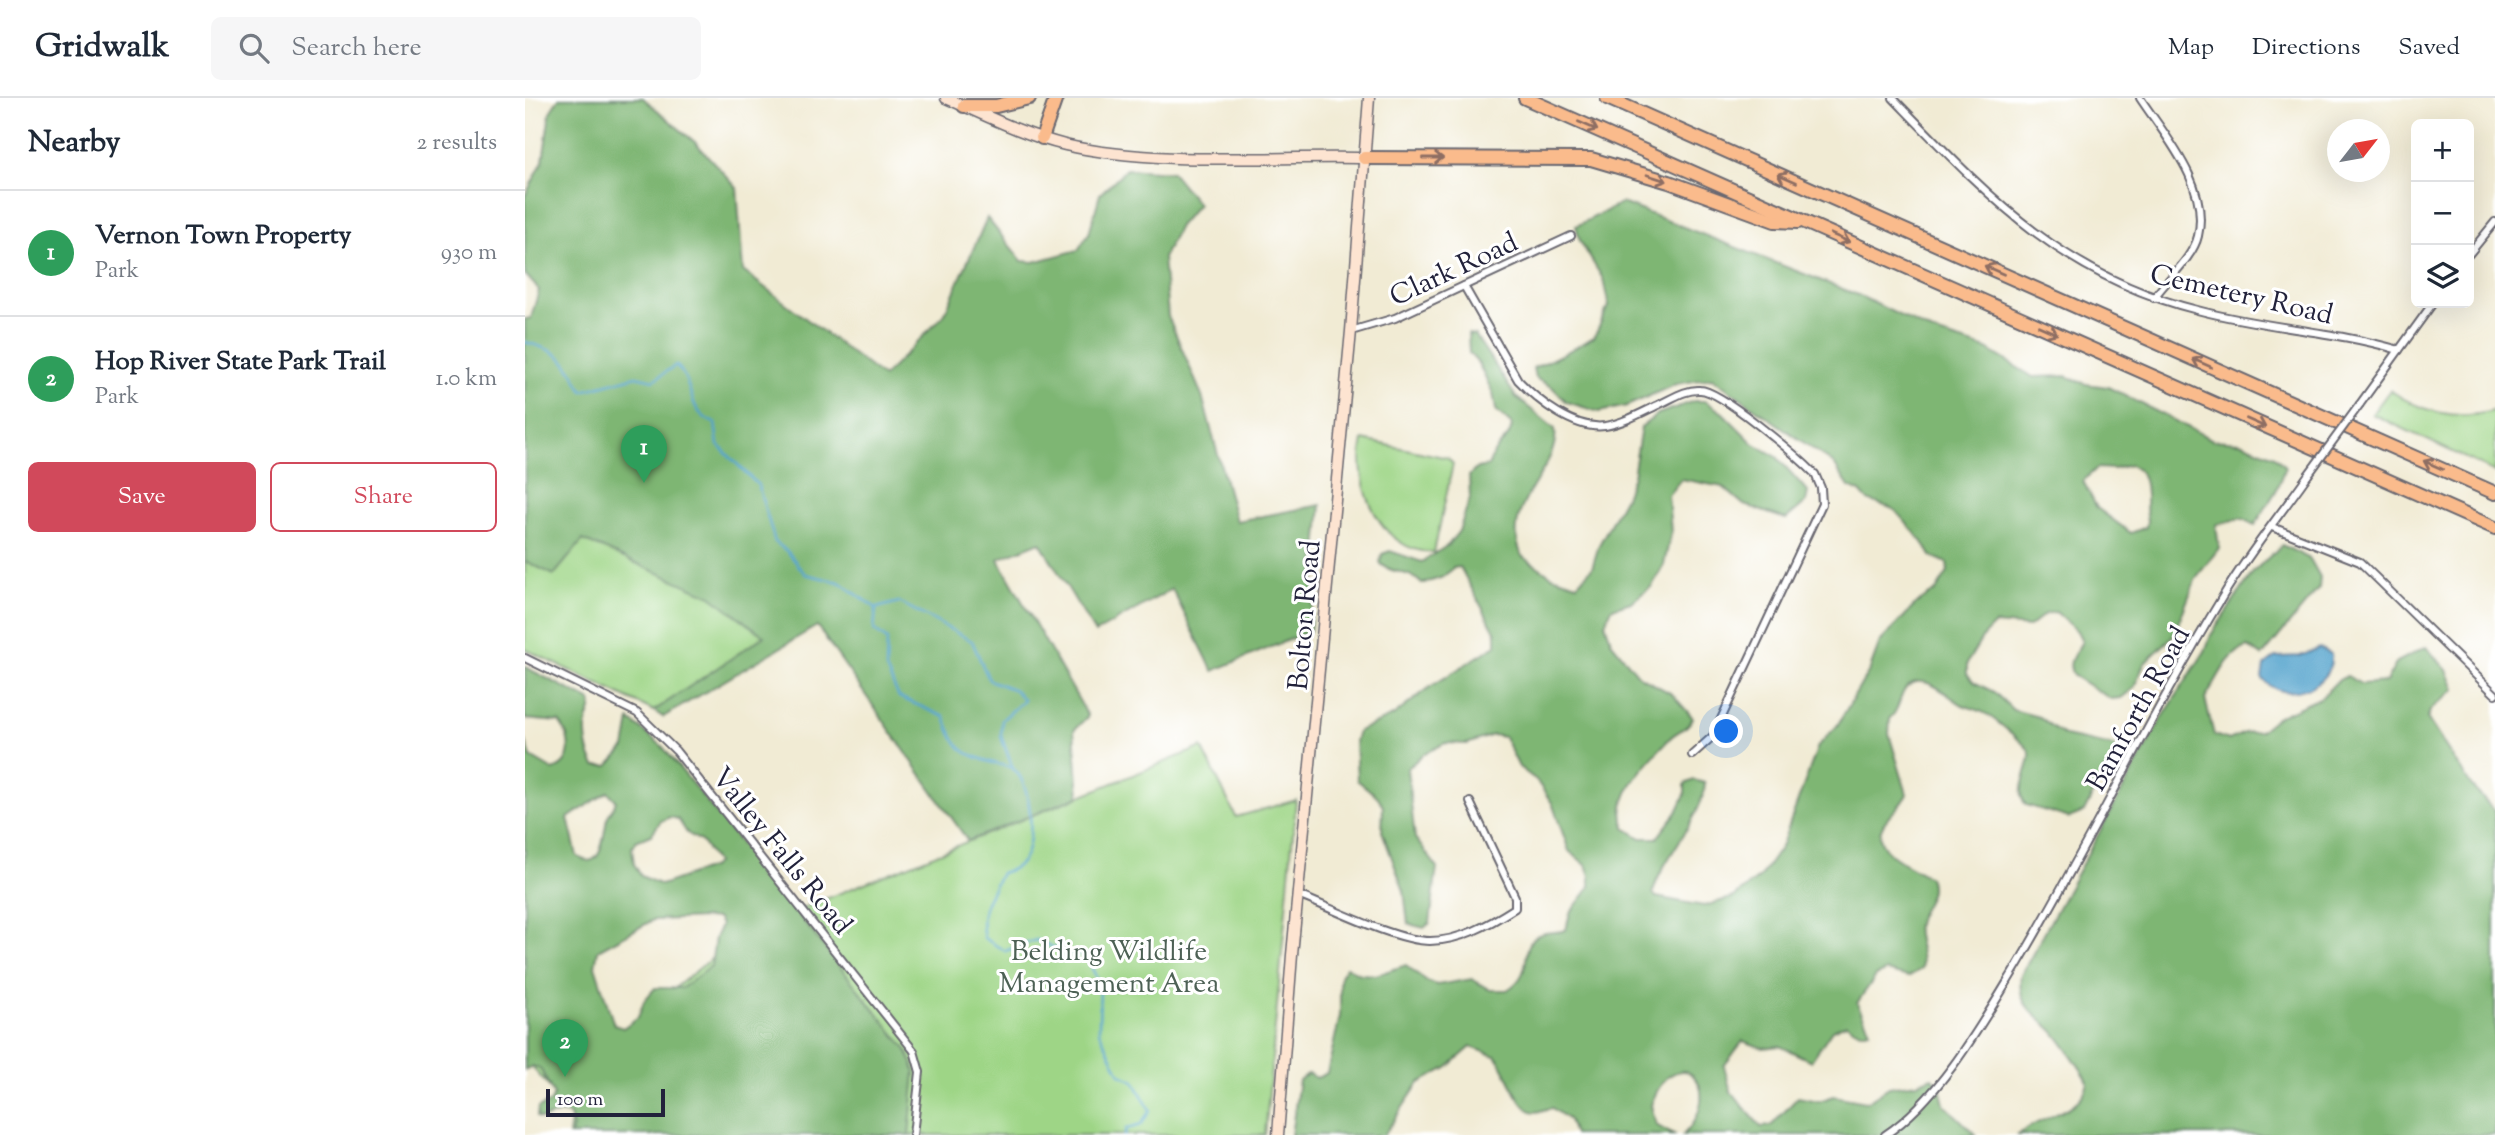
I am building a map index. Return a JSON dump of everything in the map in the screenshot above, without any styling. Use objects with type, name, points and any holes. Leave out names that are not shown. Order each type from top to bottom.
[{"type":"highway","points":[[964,106],[996,106],[1029,98]]},
{"type":"highway","points":[[1042,138],[1056,98]]},
{"type":"highway","points":[[1525,98],[2495,528]]},
{"type":"highway","points":[[1607,98],[2495,493]]},
{"type":"highway","points":[[1364,158],[1591,159],[1669,182],[1775,221],[1804,222]]},
{"type":"street","points":[[946,98],[1042,138],[1095,151],[1364,158]]},
{"type":"street","name":"Bolton Road","points":[[1278,1135],[1352,331],[1369,98]]},
{"type":"street","name":"Cemetery Road","points":[[1893,98],[2001,206],[2031,232],[2104,278],[2154,299],[2203,312],[2399,350]]},
{"type":"street","points":[[2140,98],[2184,164],[2193,183],[2199,219],[2198,237],[2154,299]]},
{"type":"street","points":[[2474,248],[2495,222]]},
{"type":"street","name":"Clark Road","points":[[1352,331],[1395,318],[1571,236]]},
{"type":"street","points":[[1464,286],[1518,380],[1530,393],[1573,420],[1588,426],[1618,423],[1686,391],[1701,390],[1725,401],[1815,474],[1821,488],[1822,504],[1713,736],[1692,755]]},
{"type":"street","name":"Bamforth Road","points":[[1885,1135],[1917,1106],[1957,1060],[1983,1023],[2036,934],[2223,595],[2429,308]]},
{"type":"street","points":[[2272,527],[2360,562],[2495,694]]},
{"type":"street","name":"Valley Falls Road","points":[[525,658],[637,713],[676,751],[915,1051],[921,1072],[913,1135]]},
{"type":"street","points":[[1298,895],[1398,934],[1427,942],[1462,936],[1505,915],[1515,908],[1515,897],[1470,802]]},
{"type":"green space","points":[[559,98],[643,98],[696,143],[737,188],[743,271],[883,377],[944,315],[987,218],[1022,261],[1034,262],[1078,250],[1089,233],[1100,194],[1126,169],[1172,172],[1198,204],[1179,226],[1163,258],[1168,316],[1202,396],[1236,521],[1321,505],[1310,631],[1213,671],[1172,589],[1095,633],[1040,542],[998,559],[1088,716],[1074,730],[1079,796],[968,841],[817,626],[663,717],[654,711],[764,636],[711,596],[583,540],[554,575],[525,561],[525,319],[531,318],[539,290],[525,274],[525,196],[543,161],[550,112]]},
{"type":"green space","points":[[1622,203],[1858,295],[1935,333],[1987,349],[2033,377],[2066,376],[2086,384],[2108,387],[2213,440],[2240,442],[2275,456],[2285,467],[2276,491],[2255,525],[2241,518],[2216,525],[2219,548],[2196,578],[2174,635],[2144,664],[2134,688],[2121,698],[2111,699],[2074,676],[2070,666],[2082,641],[2077,631],[2056,612],[2045,614],[2029,627],[1995,624],[1984,635],[1967,663],[1967,674],[1974,682],[1994,692],[2013,710],[2039,717],[2065,736],[2117,747],[2084,812],[2069,818],[2026,805],[2022,793],[2030,753],[2024,745],[1986,714],[1961,704],[1939,688],[1920,682],[1908,686],[1902,694],[1897,710],[1890,718],[1889,734],[1907,794],[1883,825],[1880,834],[1887,851],[1929,877],[1931,890],[1916,930],[1922,958],[1921,969],[1908,977],[1886,971],[1876,976],[1857,1003],[1870,1030],[1860,1032],[1846,1024],[1832,1030],[1811,1061],[1780,1046],[1763,1048],[1743,1041],[1724,1066],[1731,1092],[1761,1127],[1771,1126],[1798,1097],[1819,1101],[1834,1096],[1866,1102],[1889,1087],[1917,1083],[1932,1077],[1939,1084],[1944,1104],[1976,1135],[1683,1135],[1696,1118],[1701,1101],[1700,1087],[1694,1077],[1685,1071],[1673,1073],[1662,1084],[1651,1105],[1656,1125],[1674,1135],[1574,1135],[1569,1120],[1552,1108],[1537,1112],[1529,1110],[1518,1097],[1496,1056],[1471,1047],[1447,1068],[1419,1083],[1384,1135],[1291,1135],[1299,1080],[1308,1074],[1317,1078],[1327,1073],[1340,1016],[1340,976],[1346,967],[1360,974],[1376,975],[1406,965],[1426,981],[1437,985],[1472,979],[1490,990],[1507,990],[1521,976],[1530,943],[1534,938],[1541,934],[1566,930],[1570,913],[1590,887],[1586,865],[1569,851],[1552,803],[1536,780],[1519,767],[1504,737],[1493,735],[1467,744],[1445,743],[1422,755],[1407,769],[1415,838],[1437,867],[1430,923],[1424,928],[1408,924],[1404,891],[1382,831],[1383,807],[1378,797],[1357,780],[1355,741],[1358,731],[1393,716],[1430,687],[1496,645],[1496,633],[1460,567],[1453,568],[1443,577],[1422,584],[1412,576],[1380,563],[1382,554],[1390,551],[1422,562],[1448,545],[1459,531],[1470,498],[1469,476],[1477,468],[1488,466],[1510,433],[1512,425],[1496,410],[1493,393],[1478,363],[1469,353],[1468,334],[1475,335],[1516,397],[1555,429],[1549,459],[1523,504],[1517,537],[1522,556],[1552,576],[1577,584],[1592,568],[1599,545],[1625,497],[1633,476],[1641,427],[1658,414],[1694,401],[1705,401],[1723,413],[1753,443],[1777,457],[1808,492],[1806,502],[1786,519],[1744,505],[1723,487],[1681,479],[1668,495],[1671,532],[1664,565],[1652,586],[1631,602],[1612,608],[1605,623],[1612,643],[1639,676],[1672,694],[1693,718],[1669,739],[1642,769],[1623,803],[1625,828],[1641,838],[1657,838],[1677,812],[1685,795],[1685,784],[1694,780],[1705,783],[1697,810],[1657,880],[1653,893],[1656,897],[1704,906],[1734,897],[1760,877],[1781,847],[1818,746],[1837,726],[1870,669],[1880,642],[1917,603],[1936,591],[1948,572],[1947,563],[1931,556],[1923,542],[1894,509],[1867,500],[1860,492],[1849,487],[1834,464],[1712,378],[1676,384],[1627,406],[1599,412],[1567,402],[1552,387],[1535,378],[1533,368],[1593,337],[1609,307],[1603,279],[1580,241],[1576,226]],"holes":[[[2130,465],[2142,474],[2146,489],[2147,521],[2146,527],[2131,533],[2097,508],[2083,481],[2097,468],[2114,469]]]},
{"type":"green space","points":[[525,390],[828,593],[654,711],[525,649]]},
{"type":"green space","points":[[2390,390],[2414,404],[2441,413],[2468,415],[2495,410],[2495,472],[2372,414]]},
{"type":"green space","points":[[1363,440],[1448,458],[1453,464],[1434,552],[1415,550],[1399,542],[1375,513],[1362,476]]},
{"type":"green space","points":[[2282,545],[2310,559],[2320,577],[2319,588],[2262,656],[2248,647],[2234,655],[2223,669],[2205,699],[2214,735],[2229,740],[2244,733],[2260,731],[2277,717],[2322,697],[2337,681],[2347,676],[2361,684],[2386,682],[2397,662],[2426,647],[2447,670],[2455,689],[2431,709],[2427,718],[2472,787],[2495,811],[2495,1135],[2018,1135],[2069,1108],[2084,1093],[2088,1082],[2059,1038],[2023,1000],[2021,975],[2161,720],[2205,651],[2211,635],[2254,571]]},
{"type":"green space","points":[[525,667],[591,701],[586,733],[595,766],[608,766],[625,748],[630,720],[662,746],[907,1050],[915,1072],[909,1135],[571,1135],[573,1127],[570,1115],[560,1113],[542,1119],[537,1117],[538,1108],[551,1102],[554,1095],[540,1068],[532,1066],[525,1070],[525,739],[531,757],[553,770],[565,762],[569,749],[566,734],[559,722],[525,719]],"holes":[[[608,792],[616,800],[607,819],[603,842],[597,856],[586,860],[577,856],[568,818]],[[670,817],[678,819],[687,833],[702,842],[716,863],[713,867],[661,885],[641,876],[634,864],[632,848],[636,841],[651,835],[661,821]],[[718,919],[721,925],[715,938],[711,966],[682,988],[655,988],[644,1001],[638,1017],[623,1028],[614,1025],[595,966],[598,950],[653,920]]]},
{"type":"green space","name":"Belding Wildlife Management Area","points":[[1202,747],[1236,817],[1296,800],[1265,1135],[569,1135],[572,1113],[525,1059],[579,1065],[783,901],[793,912]]},
{"type":"water","points":[[2320,648],[2331,654],[2330,666],[2325,676],[2305,689],[2282,691],[2262,678],[2264,666],[2276,657],[2300,656]]},
{"type":"waterway","points":[[525,342],[547,349],[561,358],[583,391],[636,376],[654,380],[676,365],[686,380],[699,412],[715,423],[718,445],[758,485],[775,542],[788,552],[805,574],[839,582],[876,608],[874,630],[887,640],[886,669],[899,697],[945,717],[953,737],[969,754],[1011,767],[1019,775],[1028,798],[1030,840],[1023,860],[1016,867],[1001,873],[988,897],[982,920],[984,938],[1005,951],[1036,940],[1067,953],[1086,956],[1100,985],[1099,1031],[1120,1074],[1134,1081],[1150,1110],[1141,1125],[1126,1129],[1125,1135]]},
{"type":"waterway","points":[[877,608],[899,602],[972,641],[989,680],[1015,690],[1024,700],[1002,720],[1001,736],[1013,769]]},
{"type":"place","name":"Vernon Town Property","points":[[644,483]]},
{"type":"place","name":"Hop River State Park Trail","points":[[565,1077]]}]
